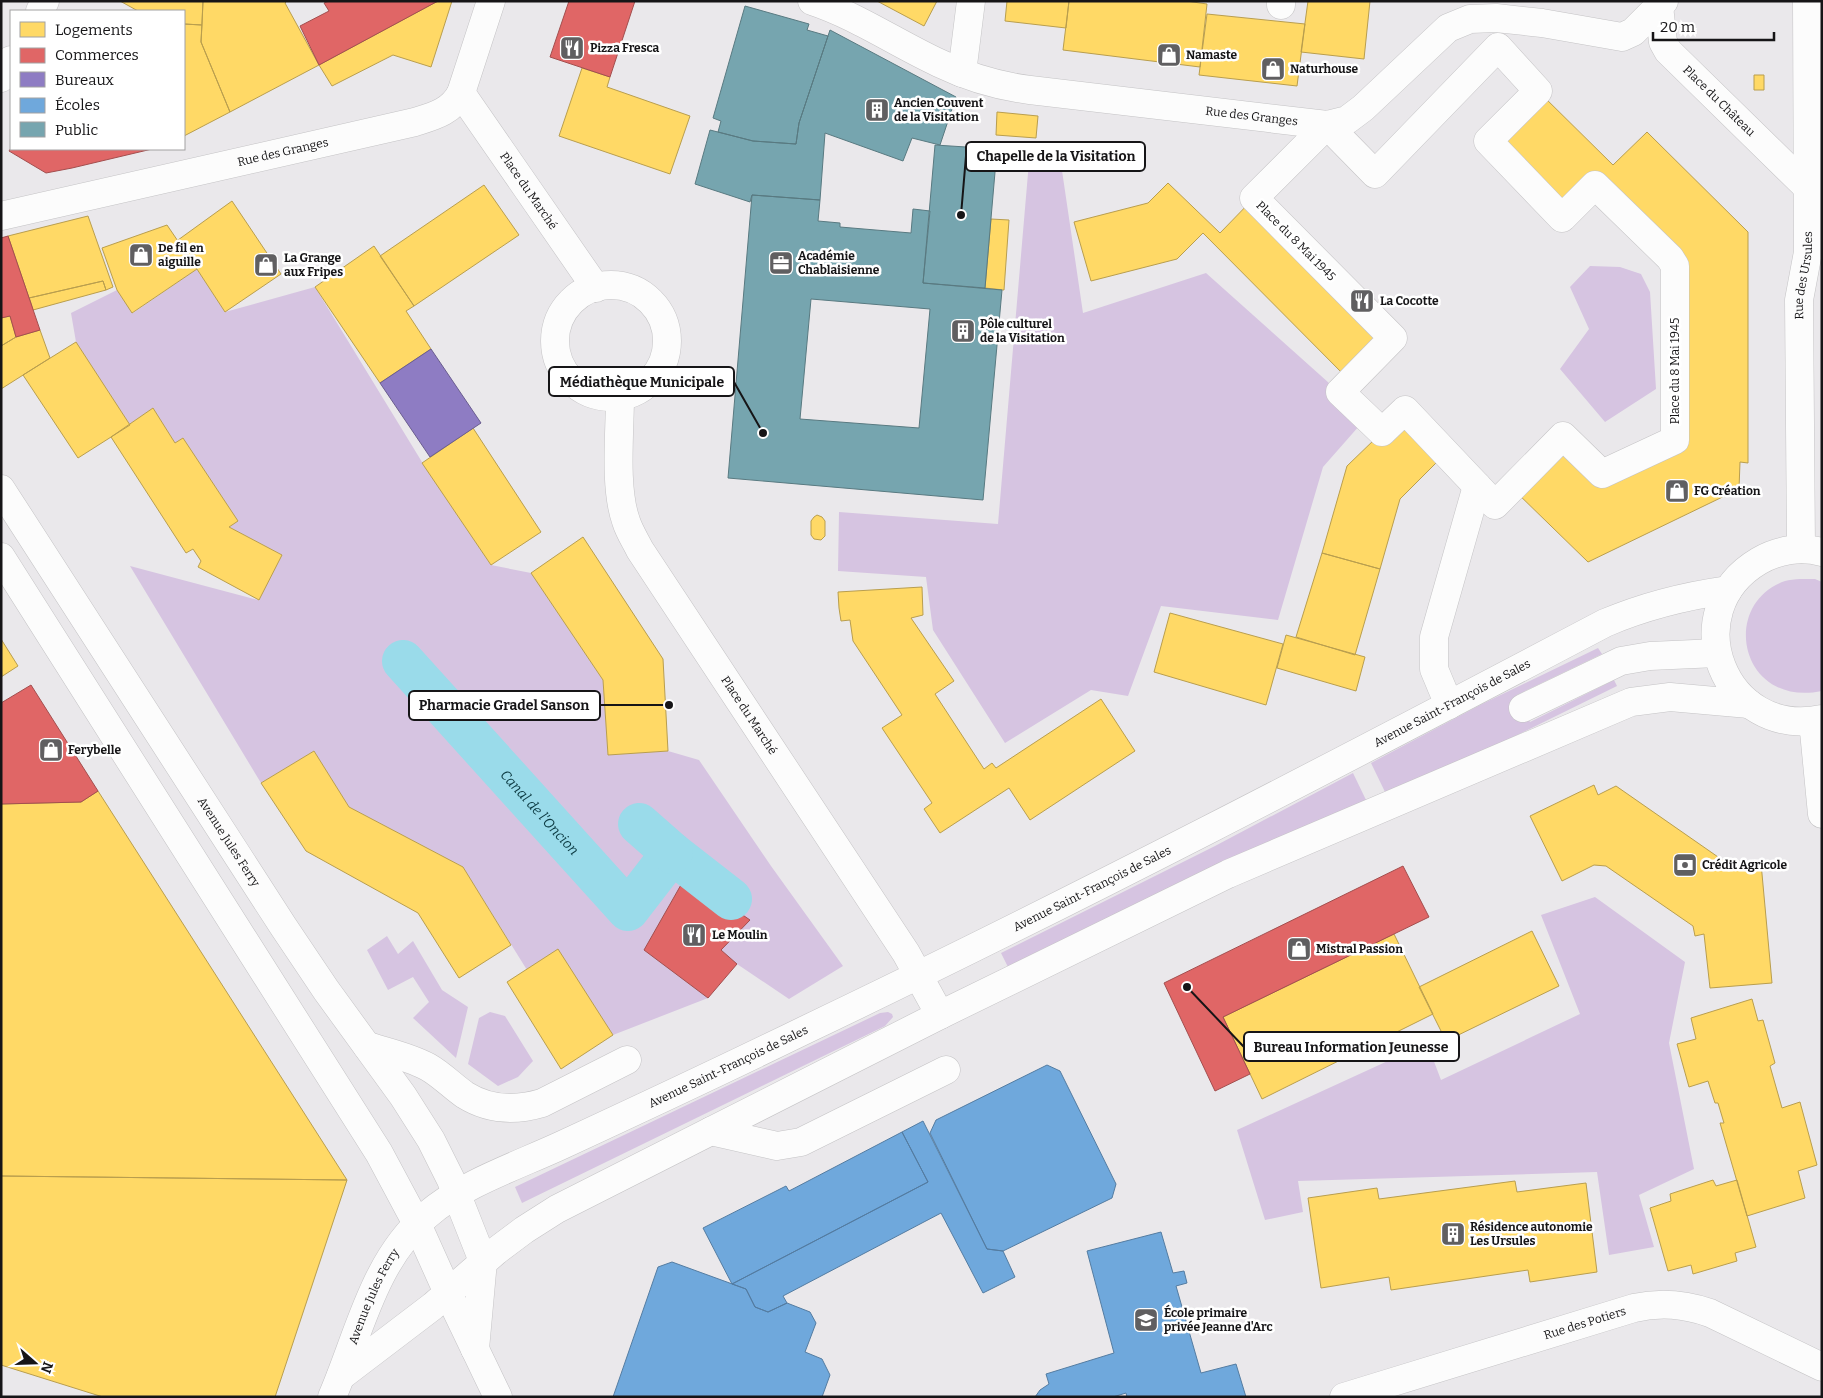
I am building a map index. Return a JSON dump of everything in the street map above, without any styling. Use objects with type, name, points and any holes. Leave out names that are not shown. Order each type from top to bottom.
[{"type":"street","name":"Rue des Granges","points":[[1,216],[415,122],[444,112],[456,101],[461,93],[491,1]]},
{"type":"street","name":"Rue des Granges","points":[[812,1],[846,14],[927,57],[962,73],[1012,88],[1327,125],[1347,120],[1363,108],[1453,25],[1482,17],[1542,23],[1622,37],[1633,32],[1662,4]]},
{"type":"street","points":[[962,73],[971,1]]},
{"type":"street","points":[[1523,1],[1542,23]]},
{"type":"street","name":"Rue des Ursules","points":[[1807,1],[1808,252],[1799,300],[1811,550]]},
{"type":"street","name":"Place du Château","points":[[1662,4],[1663,42],[1668,51],[1808,188]]},
{"type":"street","name":"Place du 8 Mai 1945","points":[[1498,47],[1538,90],[1488,141],[1562,218],[1595,185],[1670,258],[1675,266],[1675,440],[1602,474],[1563,436],[1496,505],[1405,410],[1382,432],[1340,392],[1393,338],[1254,198],[1327,125],[1374,174],[1498,47]]},
{"type":"street","points":[[1,78],[10,62]]},
{"type":"street","name":"Place du Marché","points":[[461,93],[596,288]]},
{"type":"street","points":[[617,286],[632,290],[646,298],[654,305],[659,314],[666,334],[665,355],[656,374],[640,389],[620,396],[600,396],[580,388],[565,373],[557,354],[556,333],[558,322],[563,313],[577,297],[596,288],[617,286]]},
{"type":"street","name":"Place du Marché","points":[[620,396],[619,487],[624,516],[640,550],[906,953],[940,1015]]},
{"type":"street","points":[[1449,705],[1434,669],[1433,642],[1477,486]]},
{"type":"street","name":"Avenue Jules Ferry","points":[[1,489],[283,926],[403,1096],[431,1140],[456,1194],[483,1261],[475,1349]]},
{"type":"street","points":[[1811,550],[1788,550],[1765,557],[1744,572],[1728,590],[1719,610],[1715,630],[1717,653],[1725,676],[1740,696],[1749,704],[1767,714],[1786,721],[1817,720],[1822,814]]},
{"type":"street","points":[[1,557],[354,1112],[387,1167],[417,1224],[498,1397]]},
{"type":"street","name":"Avenue Saint-François de Sales","points":[[456,1194],[653,1104],[918,976],[1208,831],[1605,623],[1628,613],[1694,594],[1728,590]]},
{"type":"street","points":[[1523,708],[1621,661],[1650,656],[1717,653]]},
{"type":"street","points":[[483,1261],[524,1230],[557,1209],[940,1015],[1228,874],[1631,702],[1670,697],[1749,704]]},
{"type":"street","points":[[104,718],[136,700]]},
{"type":"street","points":[[367,1046],[427,1067],[476,1101],[501,1108],[529,1107],[626,1060]]},
{"type":"street","points":[[711,1131],[777,1146],[801,1142],[946,1070]]},
{"type":"street","name":"Avenue Jules Ferry","points":[[336,1386],[355,1336],[389,1261],[417,1224],[456,1194]]},
{"type":"street","name":"Avenue Jules Ferry","points":[[336,1386],[448,1293],[483,1261]]},
{"type":"street","name":"Rue des Potiers","points":[[1344,1397],[1634,1308],[1653,1304],[1692,1307],[1710,1313],[1822,1367]]},
{"type":"shaded area","points":[[1030,150],[1060,157],[1083,313],[1206,273],[1367,417],[1323,467],[1278,620],[1161,606],[1128,696],[1091,690],[1005,743],[933,630],[926,577],[838,571],[839,512],[998,524]]},
{"type":"shaded area","points":[[1590,266],[1620,267],[1641,274],[1650,292],[1656,389],[1605,422],[1560,369],[1589,329],[1570,287]]},
{"type":"shaded area","points":[[197,269],[225,312],[315,287],[422,462],[491,565],[531,573],[603,680],[608,755],[668,751],[699,760],[771,866],[843,966],[789,999],[737,964],[721,950],[749,920],[686,876],[645,950],[708,998],[613,1035],[558,950],[527,970],[463,867],[349,807],[314,751],[261,783],[130,566],[258,600],[282,555],[229,527],[238,521],[183,438],[175,443],[153,408],[130,425],[76,342],[71,313],[117,290],[133,313]]},
{"type":"shaded area","points":[[1815,579],[1822,582],[1822,691],[1794,692],[1772,684],[1757,670],[1748,651],[1746,630],[1751,610],[1764,593],[1785,581]]},
{"type":"shaded area","points":[[1598,648],[1602,654],[1517,695],[1530,722],[1614,680],[1617,686],[1501,743],[1386,794],[1371,763],[1482,704]]},
{"type":"shaded area","points":[[1353,773],[1367,802],[1008,967],[1001,953],[1215,846]]},
{"type":"shaded area","points":[[1595,897],[1685,962],[1669,1043],[1694,1169],[1639,1195],[1654,1247],[1609,1255],[1597,1172],[1298,1181],[1303,1212],[1265,1220],[1237,1130],[1427,1043],[1441,1080],[1580,1014],[1541,915]]},
{"type":"shaded area","points":[[387,936],[398,954],[413,941],[442,990],[468,1007],[456,1058],[413,1018],[429,1002],[413,977],[388,990],[367,950]]},
{"type":"shaded area","points":[[490,1012],[505,1016],[533,1061],[518,1077],[498,1086],[468,1064],[479,1018]]},
{"type":"shaded area","points":[[888,1012],[893,1017],[885,1026],[522,1203],[515,1187],[880,1013]]},
{"type":"building: Logements","points":[[120,1],[203,1],[202,25],[185,24],[185,10],[136,10]]},
{"type":"building: Logements","points":[[203,1],[287,1],[285,3],[319,65],[230,112],[201,42]]},
{"type":"building: Logements","points":[[438,1],[452,1],[431,67],[393,55],[332,86],[319,65]]},
{"type":"building: Logements","points":[[877,1],[937,1],[924,26]]},
{"type":"building: Logements","points":[[1007,1],[1069,1],[1066,28],[1005,21]]},
{"type":"building: Logements","points":[[1069,1],[1186,1],[1207,4],[1200,67],[1063,50]]},
{"type":"building: Logements","points":[[1308,1],[1370,1],[1364,59],[1301,52]]},
{"type":"building: Logements","points":[[1207,14],[1305,24],[1297,86],[1199,75]]},
{"type":"building: Logements","points":[[185,24],[202,25],[201,42],[230,112],[185,135]]},
{"type":"building: Logements","points":[[582,68],[610,77],[607,87],[690,116],[670,174],[559,136]]},
{"type":"building: Logements","points":[[1754,75],[1764,75],[1764,90],[1754,90]]},
{"type":"building: Logements","points":[[1538,91],[1613,165],[1647,132],[1748,232],[1748,463],[1740,462],[1739,489],[1588,562],[1512,488],[1563,436],[1602,474],[1675,440],[1670,258],[1595,185],[1562,218],[1488,141]]},
{"type":"building: Logements","points":[[997,112],[1038,116],[1036,138],[996,135]]},
{"type":"building: Logements","points":[[1168,183],[1220,233],[1254,198],[1393,338],[1350,381],[1203,233],[1177,259],[1091,281],[1074,222],[1148,203]]},
{"type":"building: Logements","points":[[484,185],[519,235],[414,306],[380,256]]},
{"type":"building: Logements","points":[[232,201],[281,274],[225,312],[178,240]]},
{"type":"building: Logements","points":[[88,216],[113,287],[106,290],[103,281],[29,298],[8,236]]},
{"type":"building: Logements","points":[[991,219],[1009,220],[1004,290],[985,288]]},
{"type":"building: Logements","points":[[167,225],[197,269],[132,313],[117,290],[102,248]]},
{"type":"building: Logements","points":[[374,246],[414,306],[406,311],[431,349],[380,383],[315,287]]},
{"type":"building: Logements","points":[[103,281],[106,290],[33,310],[29,298]]},
{"type":"building: Logements","points":[[10,316],[16,337],[1,346],[1,318]]},
{"type":"building: Logements","points":[[40,330],[50,358],[1,389],[1,346],[16,337]]},
{"type":"building: Logements","points":[[76,342],[130,425],[78,458],[23,375]]},
{"type":"building: Logements","points":[[153,408],[175,443],[183,438],[238,521],[229,527],[282,555],[259,600],[198,567],[201,561],[193,549],[186,553],[111,437]]},
{"type":"building: Logements","points":[[1405,410],[1446,453],[1400,499],[1380,569],[1322,553],[1347,466]]},
{"type":"building: Logements","points":[[473,428],[541,532],[491,565],[422,463]]},
{"type":"building: Logements","points":[[817,515],[825,521],[825,536],[821,540],[814,539],[811,535],[811,521]]},
{"type":"building: Logements","points":[[583,537],[663,659],[668,751],[608,755],[603,680],[531,573]]},
{"type":"building: Logements","points":[[1322,553],[1380,569],[1355,655],[1296,637]]},
{"type":"building: Logements","points":[[922,587],[923,615],[911,618],[954,681],[935,694],[984,769],[992,763],[996,768],[1101,699],[1135,751],[1030,820],[1009,788],[940,833],[924,809],[932,803],[882,728],[902,715],[853,641],[850,620],[841,621],[839,608],[838,592]]},
{"type":"building: Logements","points":[[1170,613],[1283,644],[1266,705],[1154,672]]},
{"type":"building: Logements","points":[[1286,635],[1365,657],[1356,691],[1277,668]]},
{"type":"building: Logements","points":[[1,639],[18,666],[1,677]]},
{"type":"building: Logements","points":[[314,751],[349,807],[463,867],[511,945],[459,978],[418,913],[306,851],[261,783]]},
{"type":"building: Logements","points":[[1594,785],[1598,795],[1616,786],[1731,866],[1761,863],[1772,983],[1710,988],[1704,934],[1695,936],[1693,926],[1606,866],[1594,865],[1562,881],[1530,816]]},
{"type":"building: Logements","points":[[98,791],[347,1180],[1,1176],[1,804],[81,802]]},
{"type":"building: Logements","points":[[1532,931],[1559,986],[1446,1041],[1419,987]]},
{"type":"building: Logements","points":[[1394,934],[1433,1014],[1262,1099],[1223,1017]]},
{"type":"building: Logements","points":[[558,949],[613,1035],[561,1069],[507,982]]},
{"type":"building: Logements","points":[[1752,999],[1758,1021],[1763,1020],[1775,1063],[1770,1066],[1782,1108],[1800,1102],[1817,1165],[1798,1171],[1805,1198],[1747,1216],[1720,1123],[1724,1123],[1718,1103],[1715,1103],[1708,1081],[1689,1087],[1677,1044],[1696,1039],[1691,1018]]},
{"type":"building: Logements","points":[[1,1176],[347,1180],[275,1397],[103,1397],[1,1365]]},
{"type":"building: Logements","points":[[1713,1180],[1716,1186],[1737,1180],[1756,1247],[1735,1253],[1737,1261],[1693,1274],[1691,1265],[1668,1271],[1650,1208],[1671,1201],[1670,1194]]},
{"type":"building: Logements","name":"Résidence autonomie Les Ursules","points":[[1515,1181],[1517,1192],[1586,1183],[1597,1272],[1530,1282],[1528,1270],[1391,1290],[1389,1277],[1321,1288],[1308,1198],[1377,1188],[1379,1199]]},
{"type":"building: Commerces","points":[[329,1],[438,1],[319,65],[300,26],[329,11],[324,3]]},
{"type":"building: Commerces","points":[[569,1],[635,1],[610,77],[550,57]]},
{"type":"building: Commerces","points":[[10,150],[148,150],[46,173],[9,151]]},
{"type":"building: Commerces","points":[[8,236],[40,330],[16,337],[10,316],[1,318],[1,238]]},
{"type":"building: Commerces","points":[[31,685],[98,791],[81,802],[1,804],[1,703]]},
{"type":"building: Commerces","points":[[1403,866],[1429,917],[1223,1017],[1250,1074],[1215,1091],[1164,983]]},
{"type":"building: Commerces","name":"Le Moulin","points":[[686,876],[750,920],[721,950],[737,964],[708,998],[644,950]]},
{"type":"building: Bureaux","points":[[431,349],[481,423],[430,457],[380,383]]},
{"type":"building: Écoles","points":[[1047,1065],[1060,1071],[1116,1184],[1112,1198],[1003,1251],[987,1249],[930,1133],[936,1120]]},
{"type":"building: Écoles","points":[[923,1121],[987,1249],[1003,1251],[1015,1277],[983,1293],[941,1213],[783,1296],[787,1303],[768,1312],[755,1307],[746,1289],[732,1284],[928,1182],[902,1132]]},
{"type":"building: Écoles","points":[[902,1132],[928,1182],[732,1284],[703,1228],[786,1186],[789,1191]]},
{"type":"building: Écoles","name":"École primaire privée Jeanne d'Arc","points":[[1161,1232],[1173,1273],[1184,1271],[1187,1283],[1176,1286],[1201,1373],[1236,1364],[1246,1397],[1127,1397],[1126,1393],[1113,1397],[1035,1397],[1040,1390],[1049,1384],[1046,1374],[1114,1353],[1087,1251]]},
{"type":"building: Écoles","points":[[672,1262],[746,1289],[755,1307],[768,1312],[787,1303],[810,1312],[816,1323],[805,1352],[822,1359],[830,1375],[822,1397],[613,1397],[658,1267]]},
{"type":"building: Public","points":[[745,6],[809,24],[807,30],[828,36],[799,123],[796,144],[753,141],[718,132],[721,121],[713,118]]},
{"type":"building: Public","name":"Ancien Couvent de la Visitation","points":[[830,30],[956,97],[940,145],[912,138],[903,161],[825,133],[820,200],[752,195],[750,202],[695,184],[710,130],[753,141],[796,144],[799,123]]},
{"type":"building: Public","points":[[935,145],[997,149],[985,288],[923,283]]},
{"type":"building: Public","name":"Pôle culturel de la Visitation","points":[[752,195],[820,200],[818,221],[840,223],[840,227],[911,233],[913,209],[930,211],[923,283],[1002,290],[983,500],[728,478]],"holes":[[[811,299],[930,309],[919,428],[800,419]]]},
{"type":"waterway","name":"Canal de l'Oncion","points":[[403,661],[628,910],[672,853],[731,899]]},
{"type":"waterway","name":"Canal de l'Oncion","points":[[639,824],[672,853]]},
{"type":"place","name":"Pizza Fresca","points":[[572,48]]},
{"type":"place","name":"Namaste","points":[[1169,55]]},
{"type":"place","name":"Naturhouse","points":[[1273,69]]},
{"type":"place","name":"Ancien Couvent de la Visitation","points":[[877,110]]},
{"type":"place","name":"Chapelle de la Visitation","points":[[961,215]]},
{"type":"place","name":"De fil en aiguille","points":[[141,255]]},
{"type":"place","name":"Académie Chablaisienne","points":[[781,263]]},
{"type":"place","name":"La Grange aux Fripes","points":[[266,265]]},
{"type":"place","name":"La Cocotte","points":[[1362,301]]},
{"type":"place","name":"Pôle culturel de la Visitation","points":[[963,331]]},
{"type":"place","name":"Médiathèque Municipale","points":[[763,433]]},
{"type":"place","name":"FG Création","points":[[1677,491]]},
{"type":"place","name":"Pharmacie Gradel Sanson","points":[[669,705]]},
{"type":"place","name":"Ferybelle","points":[[51,750]]},
{"type":"place","name":"Crédit Agricole","points":[[1685,865]]},
{"type":"place","name":"Le Moulin","points":[[694,935]]},
{"type":"place","name":"Mistral Passion","points":[[1299,949]]},
{"type":"place","name":"Bureau Information Jeunesse","points":[[1187,987]]},
{"type":"place","name":"Résidence autonomie Les Ursules","points":[[1453,1234]]},
{"type":"place","name":"École primaire privée Jeanne d'Arc","points":[[1146,1320]]}]
